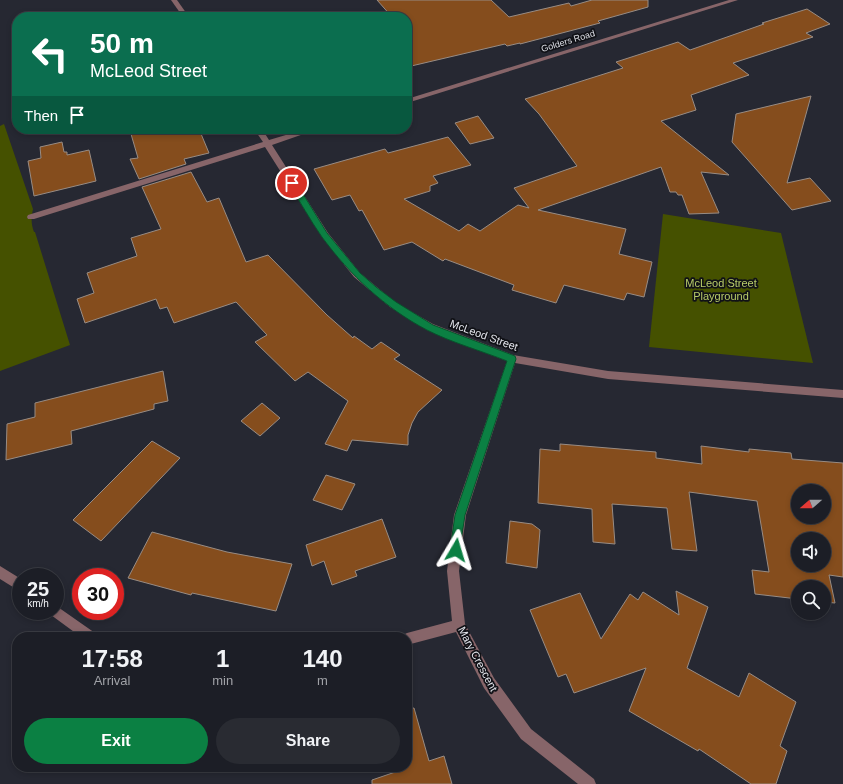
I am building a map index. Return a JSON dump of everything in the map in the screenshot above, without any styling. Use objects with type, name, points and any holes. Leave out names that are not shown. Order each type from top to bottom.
[{"type":"street","points":[[174,0],[182,12]]},
{"type":"street","name":"Golders Road","points":[[412,98],[735,0]]},
{"type":"street","name":"McLeod Street","points":[[262,134],[325,235],[358,275],[373,290],[430,328],[512,359],[608,375],[843,394]]},
{"type":"street","points":[[31,217],[298,134]]},
{"type":"street","name":"Mary Crescent","points":[[512,359],[460,515],[453,571],[459,625],[489,683],[526,734],[589,784]]},
{"type":"street","points":[[0,572],[12,580]]},
{"type":"street","points":[[64,618],[84,632]]},
{"type":"street","points":[[412,638],[459,625]]},
{"type":"green space","points":[[4,124],[33,209],[33,229],[70,345],[0,371],[0,126]]},
{"type":"green space","name":"McLeod Street Playground","points":[[663,214],[781,233],[813,363],[649,347]]},
{"type":"building","points":[[377,0],[491,0],[509,17],[569,3],[571,6],[592,0],[648,0],[648,7],[598,21],[600,23],[520,44],[507,46],[505,44],[412,66],[412,12],[388,12]]},
{"type":"building","points":[[807,9],[830,24],[806,33],[813,37],[733,63],[749,75],[691,95],[696,110],[661,121],[729,175],[701,172],[719,213],[689,214],[682,195],[678,195],[676,192],[670,192],[661,167],[538,210],[626,229],[619,254],[652,262],[644,297],[627,293],[624,300],[564,285],[556,303],[512,290],[514,285],[445,259],[443,261],[412,242],[384,250],[362,210],[359,211],[350,195],[332,200],[314,169],[385,149],[388,153],[448,137],[471,165],[433,176],[438,183],[430,186],[430,191],[404,199],[459,231],[468,224],[480,231],[518,205],[529,208],[514,188],[577,166],[539,114],[525,99],[623,68],[616,62],[678,42],[690,50],[764,24],[762,23]]},
{"type":"building","points":[[811,96],[787,183],[810,178],[831,201],[792,210],[732,142],[736,114]]},
{"type":"building","points":[[478,116],[494,138],[470,144],[455,123]]},
{"type":"building","points":[[131,134],[201,134],[209,153],[184,159],[186,164],[139,179],[130,159],[138,158]]},
{"type":"building","points":[[62,142],[64,152],[67,152],[67,155],[89,150],[96,181],[34,196],[28,161],[41,158],[40,147]]},
{"type":"building","points":[[191,172],[207,202],[219,198],[246,262],[268,255],[327,315],[353,338],[354,336],[372,349],[381,342],[400,355],[394,359],[442,390],[418,412],[408,435],[408,445],[352,440],[347,451],[325,444],[348,401],[308,372],[295,381],[255,342],[267,335],[236,302],[174,323],[167,307],[160,309],[156,299],[85,323],[77,299],[94,293],[87,273],[137,256],[131,238],[161,229],[142,187]]},
{"type":"building","points":[[163,371],[168,401],[154,404],[154,409],[71,431],[72,444],[6,460],[7,424],[35,417],[35,403]]},
{"type":"building","points":[[262,403],[280,418],[260,436],[241,421]]},
{"type":"building","points":[[152,441],[180,458],[101,541],[73,520]]},
{"type":"building","points":[[560,444],[656,452],[656,458],[702,464],[701,446],[749,452],[749,449],[791,453],[792,459],[843,463],[843,577],[829,575],[830,580],[791,580],[791,598],[755,594],[752,570],[769,572],[757,501],[689,492],[697,551],[672,549],[667,508],[612,504],[615,544],[593,542],[592,509],[538,503],[540,449],[560,451]]},
{"type":"building","points":[[326,475],[355,484],[342,510],[313,500]]},
{"type":"building","points":[[382,519],[396,557],[355,571],[357,576],[332,585],[324,561],[312,566],[306,545]]},
{"type":"building","points":[[510,521],[532,524],[540,530],[537,568],[506,563]]},
{"type":"building","points":[[152,532],[227,552],[292,564],[276,611],[192,593],[191,595],[128,578]]},
{"type":"building","points":[[831,584],[835,603],[831,603]]},
{"type":"building","points":[[676,591],[708,607],[687,668],[739,697],[749,673],[796,702],[780,746],[787,751],[776,784],[751,784],[699,749],[698,751],[629,711],[646,668],[574,693],[566,674],[558,677],[530,610],[580,593],[601,639],[630,594],[638,600],[643,592],[679,615]]},
{"type":"building","points":[[412,708],[414,708],[429,761],[444,756],[452,784],[372,784],[372,780],[395,772],[412,772]]},
{"type":"route","points":[[292,183],[325,235],[358,275],[373,290],[430,328],[512,359],[460,515],[456,550]]}]
